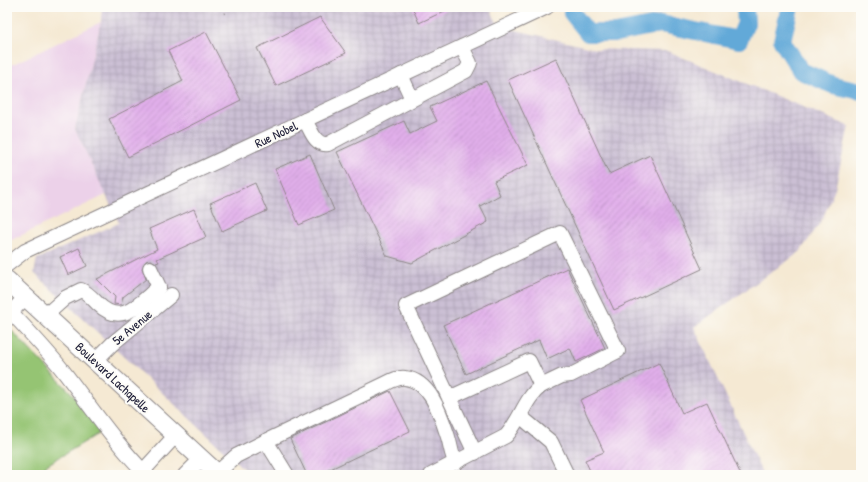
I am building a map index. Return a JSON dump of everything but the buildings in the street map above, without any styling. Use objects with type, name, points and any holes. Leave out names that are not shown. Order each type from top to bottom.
[{"type":"main road","name":"Boulevard Lachapelle","points":[[7,280],[218,474]]},
{"type":"street","name":"Rue Nobel","points":[[7,265],[25,251],[547,7]]},
{"type":"street","points":[[305,120],[316,140],[320,143],[328,144],[466,71],[470,63],[462,47]]},
{"type":"street","points":[[400,76],[412,99]]},
{"type":"street","points":[[431,475],[456,463],[475,453],[506,436],[534,392],[541,386],[562,376],[571,375],[618,351],[560,233],[406,306],[475,453]]},
{"type":"street","points":[[46,316],[65,298],[81,290],[106,310],[121,314],[131,311],[162,296],[150,268]]},
{"type":"street","name":"5e Avenue","points":[[95,361],[162,296]]},
{"type":"street","points":[[26,298],[11,312],[64,371],[84,400],[145,473],[176,435]]},
{"type":"street","points":[[449,398],[529,361],[541,386]]},
{"type":"street","points":[[218,474],[236,456],[385,384],[396,379],[406,378],[420,384],[428,392],[448,438],[453,458],[456,463]]},
{"type":"street","points":[[520,416],[551,442],[567,475]]},
{"type":"street","points":[[266,441],[287,475]]},
{"type":"street","points":[[185,475],[202,458]]},
{"type":"path","points":[[223,7],[225,14]]},
{"type":"shaded area","points":[[102,7],[489,7],[499,26],[596,49],[667,51],[849,126],[835,189],[822,220],[800,252],[694,327],[763,475],[250,475],[34,273],[37,259],[119,223],[75,129],[101,22]]},
{"type":"shaded area","points":[[101,22],[75,129],[106,195],[7,242],[7,67]]},
{"type":"green space","points":[[9,328],[106,429],[45,466],[51,475],[7,475],[7,329]]},
{"type":"waterway","points":[[572,13],[588,33],[616,33],[661,24],[739,40],[746,23],[745,7]]},
{"type":"waterway","points":[[790,7],[782,41],[801,71],[833,85],[861,91]]}]
